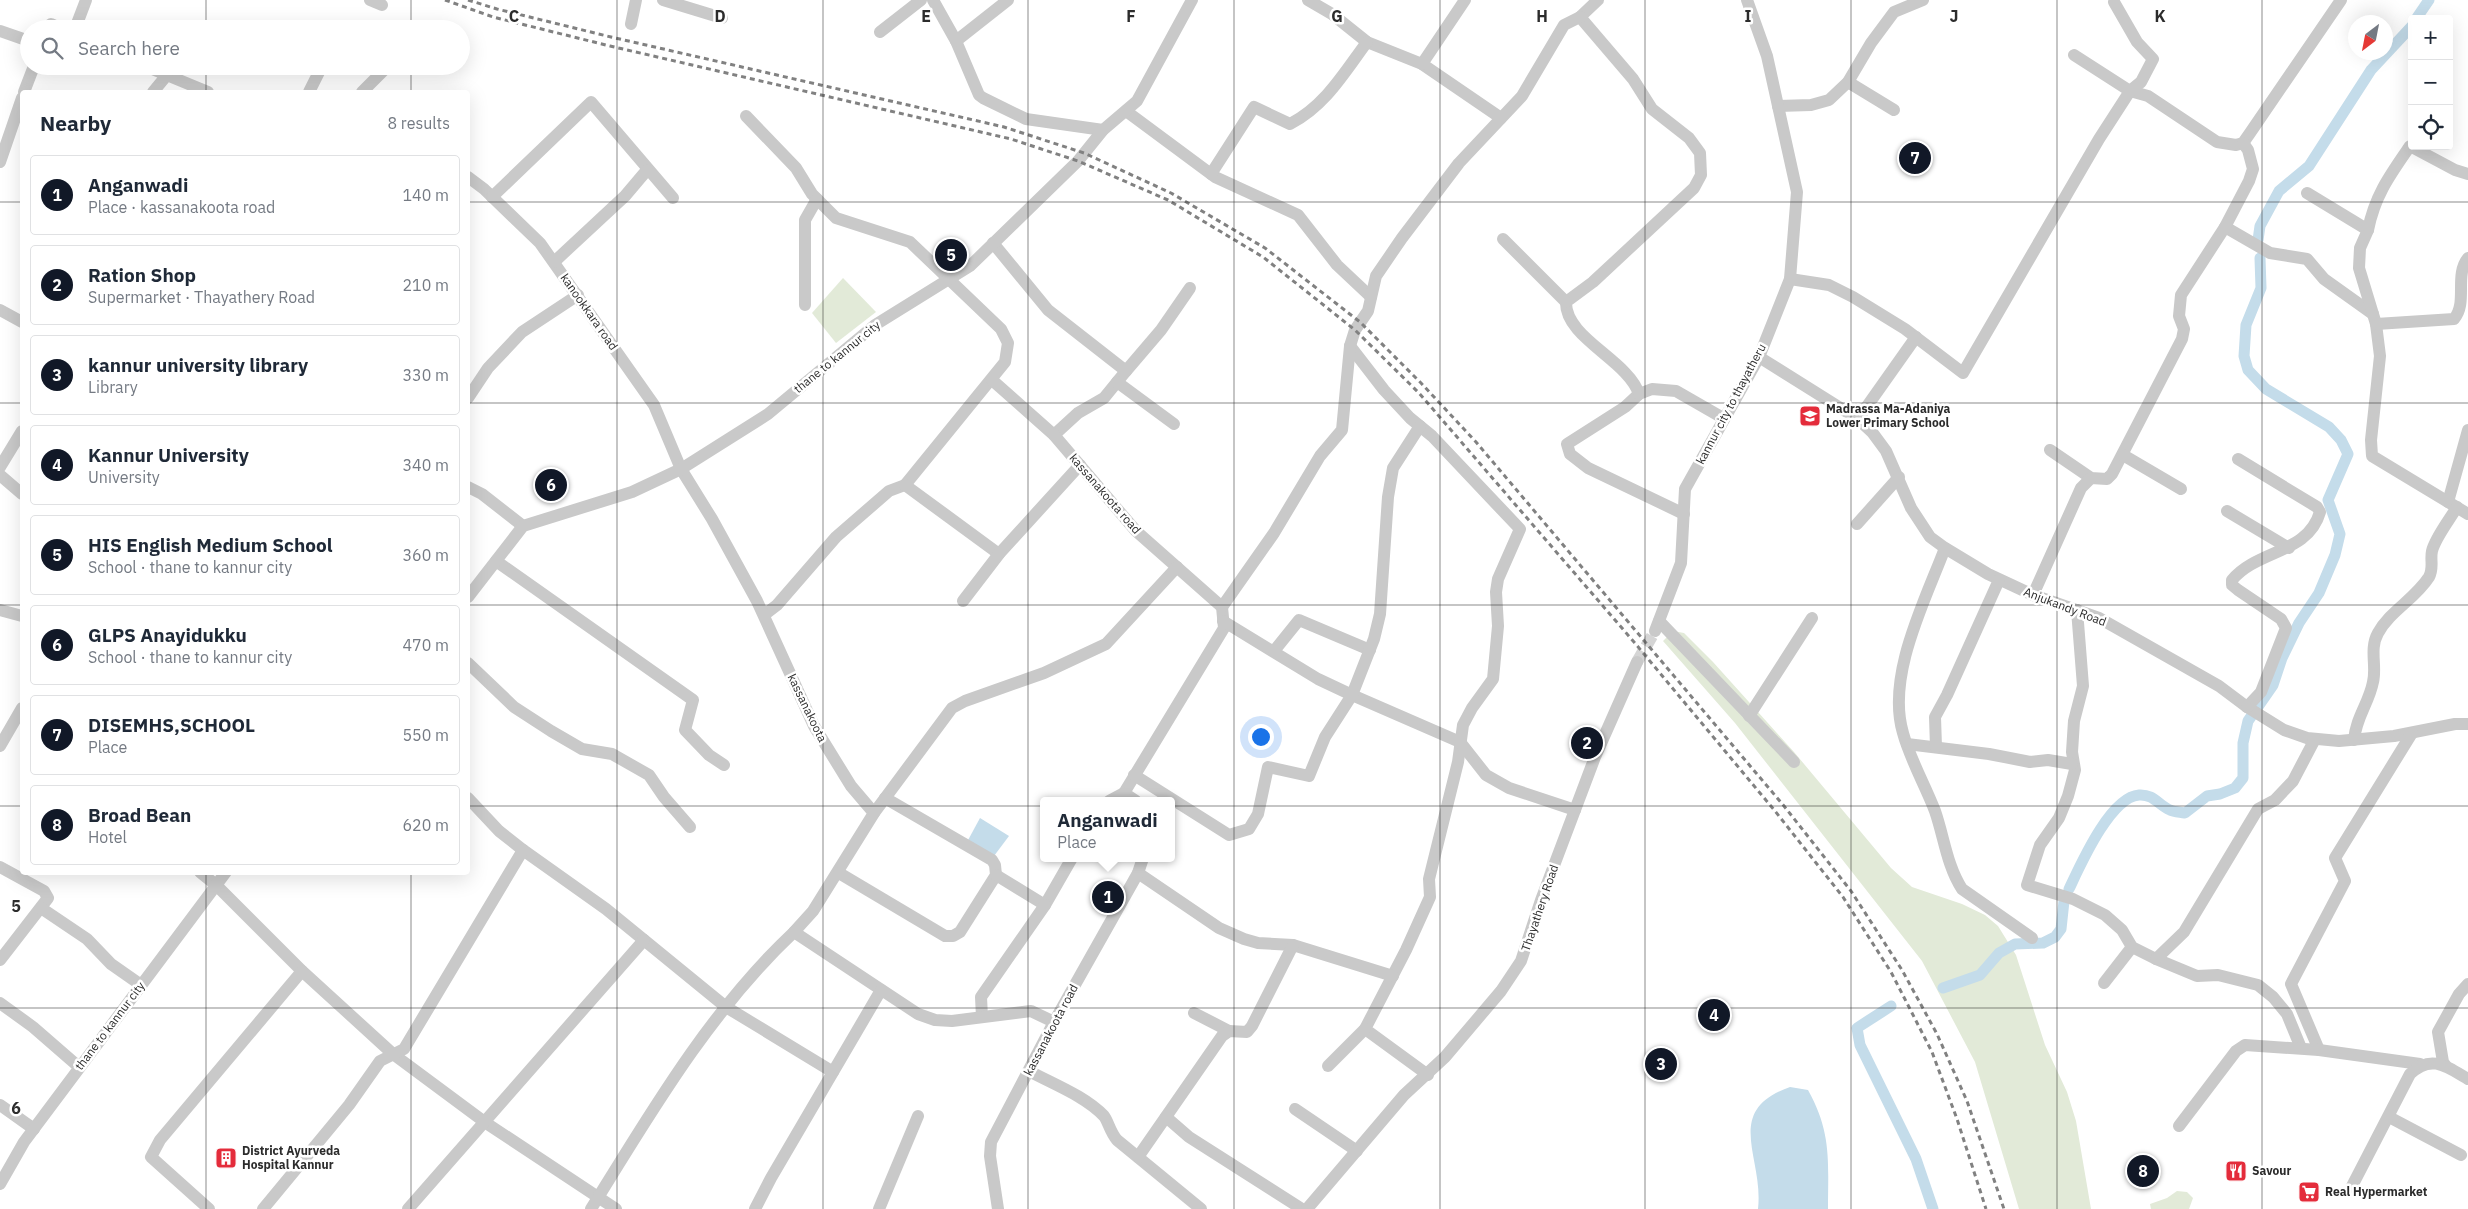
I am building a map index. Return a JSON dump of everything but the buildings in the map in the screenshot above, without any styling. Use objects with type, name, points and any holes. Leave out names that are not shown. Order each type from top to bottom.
[{"type":"street","points":[[78,20],[86,0]]},
{"type":"street","points":[[370,0],[382,5]]},
{"type":"street","points":[[631,24],[636,0]]},
{"type":"street","points":[[663,0],[722,18]]},
{"type":"street","points":[[880,32],[920,0]]},
{"type":"street","points":[[933,0],[956,41],[973,81],[983,98],[1026,120],[1103,130]]},
{"type":"street","points":[[956,41],[1008,0]]},
{"type":"street","name":"thane to kannur city","points":[[523,526],[632,492],[681,469],[768,414],[875,325],[970,266],[1078,160],[1103,130],[1137,101],[1192,0]]},
{"type":"street","points":[[1308,0],[1332,14],[1367,42],[1422,64],[1501,118]]},
{"type":"street","points":[[1422,64],[1465,0]]},
{"type":"street","points":[[1116,797],[1124,792],[1224,628],[1222,607],[1274,533],[1320,456],[1342,430],[1350,346],[1355,330],[1368,311],[1376,276],[1402,238],[1459,163],[1522,96],[1564,25],[1580,17],[1598,0]]},
{"type":"street","name":"kannur city to thayatheru","points":[[1747,0],[1767,56],[1797,192],[1790,278],[1759,357],[1723,418],[1685,489],[1681,563],[1657,626],[1750,716]]},
{"type":"street","points":[[1778,106],[1811,105],[1829,100],[1848,82],[1871,43],[1894,12],[1923,0]]},
{"type":"street","points":[[2074,55],[2130,92],[2148,96],[2217,142],[2228,145],[2243,143],[2342,0]]},
{"type":"street","points":[[1790,278],[1829,285],[1853,297],[1916,337],[1963,373],[2099,139],[2130,92],[2141,82],[2153,59],[2137,42],[2114,1]]},
{"type":"street","points":[[1566,302],[1593,282],[1694,188],[1701,175],[1702,166],[1700,154],[1689,138],[1652,109],[1632,79],[1580,17]]},
{"type":"street","points":[[0,31],[20,38]]},
{"type":"street","points":[[1211,174],[1254,107],[1290,124],[1302,118],[1321,103],[1367,42]]},
{"type":"street","points":[[25,90],[31,75]]},
{"type":"street","points":[[155,90],[167,75],[203,90]]},
{"type":"street","points":[[310,90],[318,75]]},
{"type":"street","points":[[364,90],[379,75]]},
{"type":"street","points":[[1848,82],[1894,110]]},
{"type":"street","points":[[492,197],[591,102],[673,198]]},
{"type":"street","points":[[0,162],[20,104]]},
{"type":"street","points":[[1126,111],[1211,174],[1298,215],[1337,265],[1371,297]]},
{"type":"street","points":[[746,116],[796,168],[817,199],[836,218],[910,242],[1001,329],[1008,343],[1006,362],[905,485],[889,491],[836,537],[777,605],[764,615]]},
{"type":"street","points":[[2050,450],[2091,478],[2109,478],[2124,455],[2182,339],[2184,329],[2179,316],[2181,295],[2226,227],[2253,168],[2248,150],[2243,143]]},
{"type":"street","points":[[2458,508],[2372,456],[2371,440],[2380,356],[2374,319],[2359,268],[2358,257],[2368,230],[2373,208],[2382,187],[2410,146],[2455,170],[2468,174]]},
{"type":"street","points":[[554,262],[625,196],[648,170]]},
{"type":"street","name":"kanookkara road","points":[[470,178],[540,243],[578,295],[654,405],[681,469]]},
{"type":"street","points":[[2307,193],[2368,230]]},
{"type":"street","points":[[805,305],[805,220],[817,199]]},
{"type":"street","points":[[2226,227],[2270,253],[2307,259],[2324,279],[2374,319],[2454,320],[2464,318],[2461,285],[2468,258]]},
{"type":"street","points":[[1503,240],[1566,302],[1566,310],[1570,320],[1596,347],[1622,369],[1637,388],[1639,394]]},
{"type":"street","points":[[993,243],[1048,310],[1126,371]]},
{"type":"street","points":[[1054,435],[1078,413],[1104,398],[1161,330],[1190,288]]},
{"type":"street","points":[[470,395],[488,368],[522,332],[578,295]]},
{"type":"street","points":[[0,310],[20,321]]},
{"type":"street","points":[[1858,419],[1916,337]]},
{"type":"street","points":[[1328,1066],[1365,1029],[1375,1005],[1392,976],[1430,897],[1429,879],[1458,762],[1463,725],[1472,708],[1493,679],[1498,626],[1496,592],[1498,579],[1520,529],[1438,442],[1384,390],[1350,346]]},
{"type":"street","name":"Anjukandy Road","points":[[1759,357],[1858,419],[1872,432],[1886,451],[1911,508],[1930,536],[1945,548],[1999,580],[2033,595],[2099,618],[2219,686],[2247,708],[2284,730],[2315,739],[2354,740],[2412,733],[2455,724],[2468,724]]},
{"type":"street","name":"kassanakoota road","points":[[992,380],[1054,435],[1136,532],[1222,607]]},
{"type":"street","points":[[1117,382],[1174,424]]},
{"type":"street","points":[[1684,514],[1588,468],[1570,454],[1567,444],[1625,407],[1639,394],[1652,389],[1676,391],[1723,418]]},
{"type":"street","points":[[1175,801],[1229,835],[1249,829],[1258,814],[1268,767],[1309,776],[1325,737],[1352,696],[1370,650],[1380,614],[1388,497],[1393,468],[1420,426]]},
{"type":"street","points":[[2354,740],[2359,715],[2373,684],[2375,672],[2373,653],[2378,634],[2390,616],[2406,604],[2428,578],[2431,571],[2432,550],[2458,508],[2468,430]]},
{"type":"street","points":[[0,467],[20,434]]},
{"type":"street","points":[[2124,455],[2181,489]]},
{"type":"street","points":[[2238,459],[2317,507],[2320,512],[2318,520],[2308,534],[2289,548],[2256,560],[2232,580],[2232,585],[2281,619],[2286,628],[2261,692],[2247,708]]},
{"type":"street","points":[[963,601],[999,554],[1080,465]]},
{"type":"street","name":"kassanakoota","points":[[681,469],[712,519],[764,615],[814,726],[851,786],[874,813]]},
{"type":"street","points":[[0,475],[20,492]]},
{"type":"street","points":[[1857,524],[1898,477]]},
{"type":"street","points":[[2033,595],[2081,488],[2091,478]]},
{"type":"street","points":[[905,485],[999,554]]},
{"type":"street","points":[[470,488],[482,494],[523,526],[470,593]]},
{"type":"street","points":[[2227,511],[2289,548]]},
{"type":"street","points":[[1945,548],[1904,658],[1900,679],[1903,733],[1938,818],[1956,880],[1962,890],[2032,938]]},
{"type":"street","points":[[496,560],[693,700],[685,730],[709,755],[724,765]]},
{"type":"street","points":[[594,1204],[644,1120],[726,1007],[770,955],[813,911],[874,813],[952,708],[965,701],[1044,673],[1106,644],[1177,568]]},
{"type":"street","points":[[1936,747],[1936,711],[1947,695],[1999,580]]},
{"type":"street","points":[[2,609],[20,615]]},
{"type":"street","points":[[2078,610],[2083,686],[2074,721],[2072,764],[2075,770],[2068,796],[2058,818],[2040,845],[2027,885],[2073,899],[2105,915],[2122,930],[2132,947],[2156,959],[2197,976],[2218,975],[2258,985],[2273,997],[2288,1014],[2301,1048]]},
{"type":"street","points":[[1794,762],[1750,716],[1812,618]]},
{"type":"street","points":[[1274,651],[1299,620],[1370,650]]},
{"type":"street","points":[[1223,621],[1318,678],[1352,696],[1460,742],[1486,775],[1509,788],[1575,810]]},
{"type":"street","name":"Thayathery Road","points":[[1307,1209],[1404,1095],[1428,1075],[1501,992],[1521,961],[1595,758],[1637,662]]},
{"type":"street","points":[[470,664],[514,707],[551,731],[582,749],[612,754],[648,775],[690,827]]},
{"type":"street","points":[[0,746],[20,711]]},
{"type":"street","points":[[2319,1050],[2291,984],[2345,881],[2335,858],[2412,733]]},
{"type":"street","points":[[2156,959],[2184,932],[2258,809],[2275,800],[2293,781],[2315,739]]},
{"type":"street","points":[[1907,744],[1989,754],[2030,762],[2048,760],[2072,764]]},
{"type":"street","points":[[1134,775],[1169,797]]},
{"type":"street","points":[[1124,792],[1131,797]]},
{"type":"street","points":[[838,873],[945,936],[953,936],[960,932],[996,875],[995,865],[992,860],[885,798]]},
{"type":"street","points":[[470,800],[499,831],[606,909],[726,1007],[833,1072]]},
{"type":"street","points":[[263,1209],[349,1105],[380,1061],[404,1049],[523,850]]},
{"type":"street","points":[[982,1017],[981,997],[1045,905],[1070,862]]},
{"type":"street","name":"kassanakoota road","points":[[999,1209],[990,1156],[992,1142],[1054,1022],[1138,873],[1142,862]]},
{"type":"street","points":[[0,867],[44,891],[48,898],[0,960]]},
{"type":"street","points":[[1138,873],[1220,928],[1258,943],[1293,945],[1392,976]]},
{"type":"street","points":[[204,875],[302,971],[393,1054],[594,1204],[616,1209]]},
{"type":"street","name":"thane to kannur city","points":[[0,1184],[34,1129],[224,875]]},
{"type":"street","points":[[996,875],[1045,905]]},
{"type":"street","points":[[41,908],[87,939],[111,964],[140,985]]},
{"type":"street","points":[[794,932],[918,1014],[935,1020],[952,1021],[1031,1011],[1054,1022]]},
{"type":"street","points":[[408,1209],[486,1123],[644,940]]},
{"type":"street","points":[[1194,1013],[1229,1031],[1247,1032],[1252,1026],[1293,945]]},
{"type":"street","points":[[2104,983],[2132,947]]},
{"type":"street","points":[[209,1209],[151,1157],[160,1140],[302,971]]},
{"type":"street","points":[[2446,1066],[2443,1062],[2438,1032],[2459,994],[2468,984]]},
{"type":"street","points":[[755,1209],[771,1178],[881,990]]},
{"type":"street","points":[[0,1003],[33,1027],[79,1067]]},
{"type":"street","points":[[1365,1029],[1428,1075]]},
{"type":"street","points":[[1138,1158],[1222,1036],[1229,1031]]},
{"type":"street","points":[[2179,1126],[2236,1051],[2246,1045],[2301,1048],[2420,1064],[2432,1063],[2446,1066],[2468,1079]]},
{"type":"street","points":[[2350,1190],[2410,1074],[2420,1064]]},
{"type":"street","points":[[1029,1071],[1093,1106],[1106,1118],[1108,1130],[1117,1140],[1201,1209]]},
{"type":"street","points":[[0,1105],[34,1129]]},
{"type":"street","points":[[1295,1109],[1357,1151]]},
{"type":"street","points":[[880,1209],[918,1116]]},
{"type":"street","points":[[1166,1117],[1189,1137],[1302,1209]]},
{"type":"street","points":[[2389,1117],[2460,1155]]},
{"type":"green space","points":[[843,278],[876,312],[836,343],[812,313]]},
{"type":"green space","points":[[1673,631],[1684,633],[1713,662],[1794,752],[1891,868],[1912,887],[1962,904],[1985,915],[1998,926],[2016,955],[2045,1045],[2067,1092],[2076,1121],[2091,1209],[2019,1209],[1975,1062],[1922,961],[1735,723],[1663,641]]},
{"type":"green space","points":[[2177,1191],[2187,1192],[2193,1198],[2189,1209],[2151,1209],[2150,1204],[2167,1198]]},
{"type":"water","points":[[980,818],[1009,836],[994,856],[967,842]]},
{"type":"water","points":[[1790,1087],[1808,1090],[1821,1120],[1827,1148],[1828,1209],[1758,1209],[1758,1190],[1751,1138],[1752,1122],[1757,1109],[1769,1097]]},
{"type":"waterway","points":[[2419,15],[2429,0]]},
{"type":"waterway","points":[[2258,240],[2260,226],[2279,191],[2309,166],[2371,70],[2408,30]]},
{"type":"waterway","points":[[2069,889],[2097,834],[2117,807],[2128,799],[2144,795],[2170,810],[2185,813],[2207,796],[2220,794],[2235,788],[2243,778],[2243,743],[2248,721],[2273,685],[2282,658],[2299,623],[2319,593],[2335,555],[2340,534],[2328,500],[2348,454],[2341,440],[2329,427],[2266,389],[2248,370],[2244,356],[2246,325],[2261,288],[2260,258]]},
{"type":"waterway","points":[[1943,988],[1980,975],[1999,953],[2015,944],[2043,943],[2055,937],[2061,929],[2064,901]]},
{"type":"waterway","points":[[1891,1006],[1857,1028],[1860,1045],[1916,1159],[1933,1209]]},
{"type":"tunnel","points":[[1637,662],[1655,631]]},
{"type":"railway","points":[[445,0],[493,17],[610,46],[1011,139],[1078,161],[1168,200],[1263,257],[1355,330],[1419,393],[1634,642],[1775,811],[1843,897],[1891,972],[1932,1052],[1957,1119],[1986,1209]]},
{"type":"railway","points":[[468,0],[611,37],[1004,127],[1084,153],[1171,193],[1265,248],[1360,322],[1476,442],[1784,806],[1851,891],[1902,970],[1937,1034],[1967,1101],[2004,1209]]},
{"type":"place","name":"DISEMHS,SCHOOL","points":[[1915,158]]},
{"type":"place","name":"HIS English Medium School","points":[[951,255]]},
{"type":"place","name":"Madrassa Ma-Adaniya Lower Primary School","points":[[1810,416]]},
{"type":"place","name":"GLPS Anayidukku","points":[[551,485]]},
{"type":"place","name":"Ration Shop","points":[[1587,743]]},
{"type":"place","name":"Anganwadi","points":[[1108,897]]},
{"type":"place","name":"Kannur University","points":[[1714,1015]]},
{"type":"place","name":"kannur university library","points":[[1661,1064]]},
{"type":"place","name":"District Ayurveda Hospital Kannur","points":[[226,1158]]},
{"type":"place","name":"Broad Bean","points":[[2143,1171]]},
{"type":"place","name":"Savour","points":[[2236,1171]]},
{"type":"place","name":"Real Hypermarket","points":[[2309,1192]]}]
